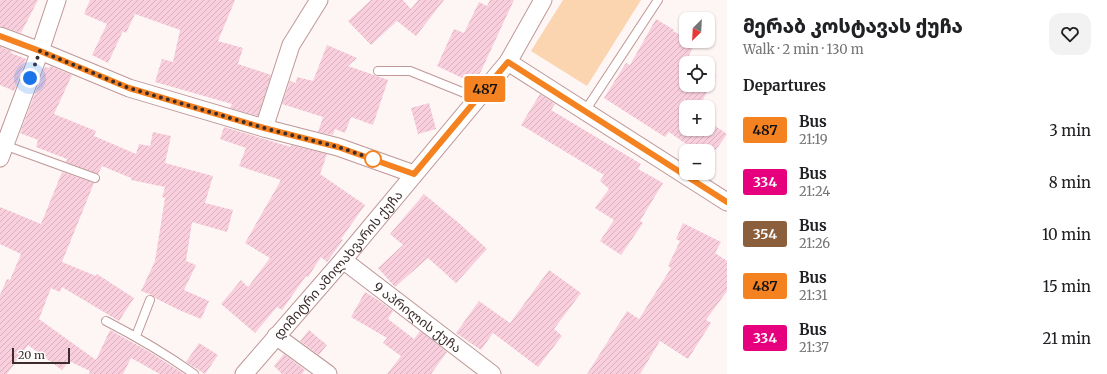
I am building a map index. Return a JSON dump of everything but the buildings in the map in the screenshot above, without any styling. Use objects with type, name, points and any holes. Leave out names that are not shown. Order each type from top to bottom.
[{"type":"street","points":[[2,152],[40,51],[57,0]]},
{"type":"street","points":[[264,128],[291,45],[319,0]]},
{"type":"street","name":"დიმიტრი ამილახვარის ქუჩა","points":[[244,374],[343,260],[508,62],[543,0]]},
{"type":"street","points":[[0,36],[129,88],[264,128],[338,147],[414,174]]},
{"type":"street","points":[[508,62],[727,202]]},
{"type":"street","name":"9 აპრილის ქუჩა","points":[[343,260],[492,374]]},
{"type":"street","points":[[276,336],[328,374]]},
{"type":"lane","points":[[585,111],[658,0]]},
{"type":"lane","points":[[378,71],[410,71],[477,98]]},
{"type":"lane","points":[[2,152],[95,178]]},
{"type":"lane","points":[[136,336],[150,300]]},
{"type":"lane","points":[[106,321],[136,336],[194,374]]},
{"type":"shaded area","points":[[563,0],[641,0],[587,86],[531,51]]},
{"type":"bus line","name":"487","points":[[0,36],[129,88],[264,128],[338,147],[414,174],[508,62],[727,202]]},
{"type":"route","points":[[30,78],[40,51],[129,88],[264,128],[338,147],[376,160],[373,159]]}]
